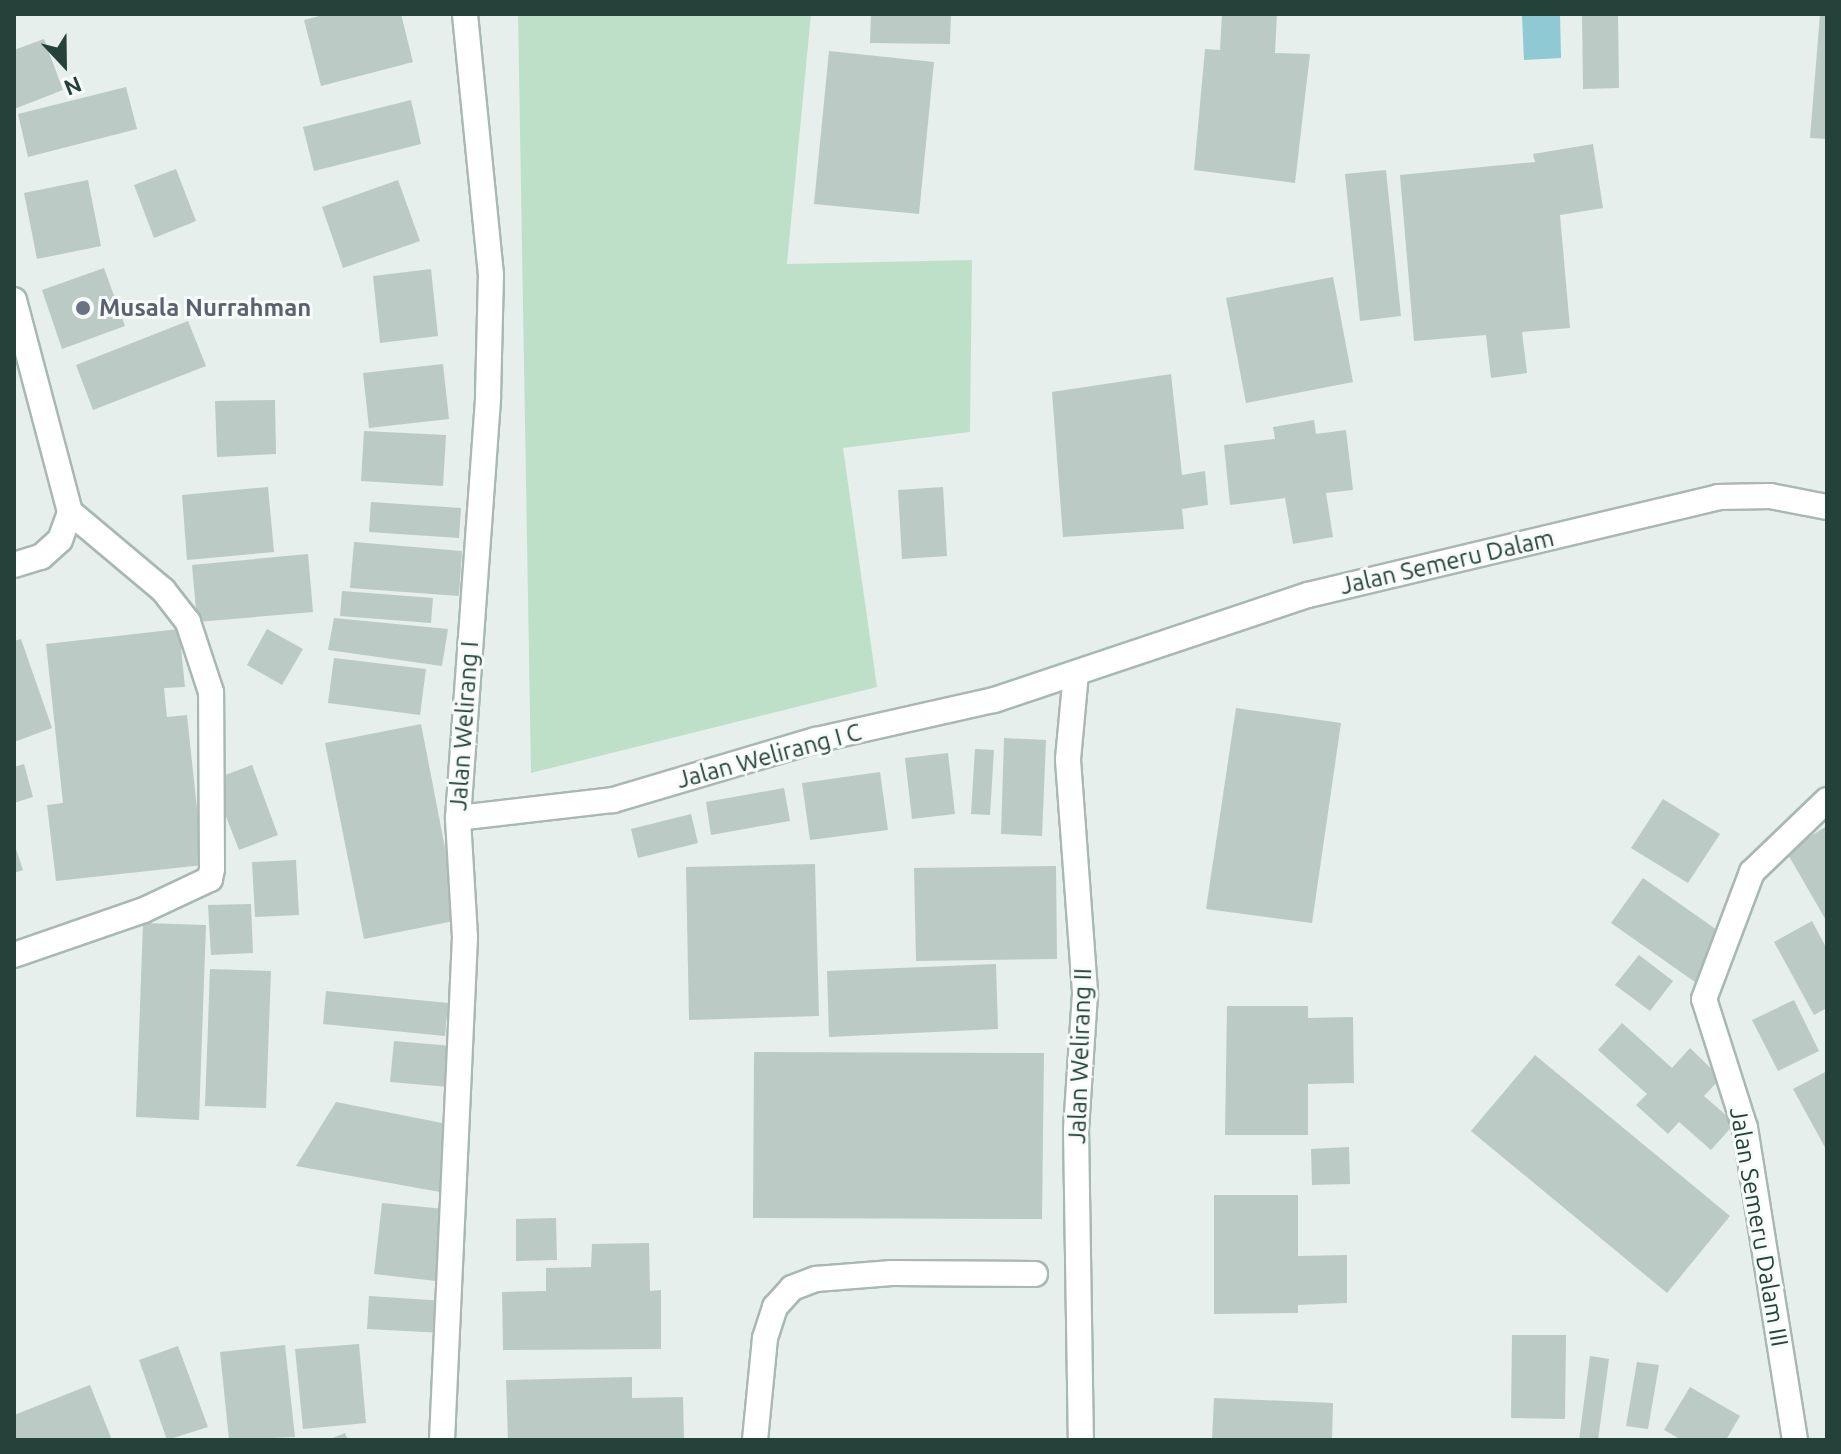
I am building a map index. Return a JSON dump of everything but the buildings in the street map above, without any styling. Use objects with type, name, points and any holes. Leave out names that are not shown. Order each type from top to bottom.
[{"type":"street","name":"Jalan Welirang I","points":[[442,1440],[465,937],[458,818],[488,396],[491,275],[465,14]]},
{"type":"street","points":[[14,300],[70,512],[60,540],[41,557],[14,565]]},
{"type":"street","name":"Jalan Semeru Dalam","points":[[1076,673],[1308,595],[1718,497],[1770,496],[1827,507]]},
{"type":"street","points":[[14,955],[144,910],[210,879],[211,692],[188,622],[163,590],[70,512]]},
{"type":"street","name":"Jalan Welirang I C","points":[[458,818],[613,800],[816,740],[994,700],[1076,673]]},
{"type":"street","name":"Jalan Welirang II","points":[[1076,673],[1068,760],[1085,994],[1076,1129],[1081,1440]]},
{"type":"street","name":"Jalan Semeru Dalam III","points":[[1795,1440],[1745,1128],[1704,999],[1752,872],[1827,800]]},
{"type":"street","points":[[755,1440],[765,1338],[775,1307],[792,1288],[816,1279],[892,1273],[1035,1274]]},
{"type":"green space","points":[[518,14],[811,14],[787,264],[972,260],[970,432],[843,448],[877,687],[531,773]]},
{"type":"water","points":[[1522,14],[1560,14],[1561,58],[1524,60]]},
{"type":"place","name":"Musala Nurrahman","points":[[83,308]]}]
